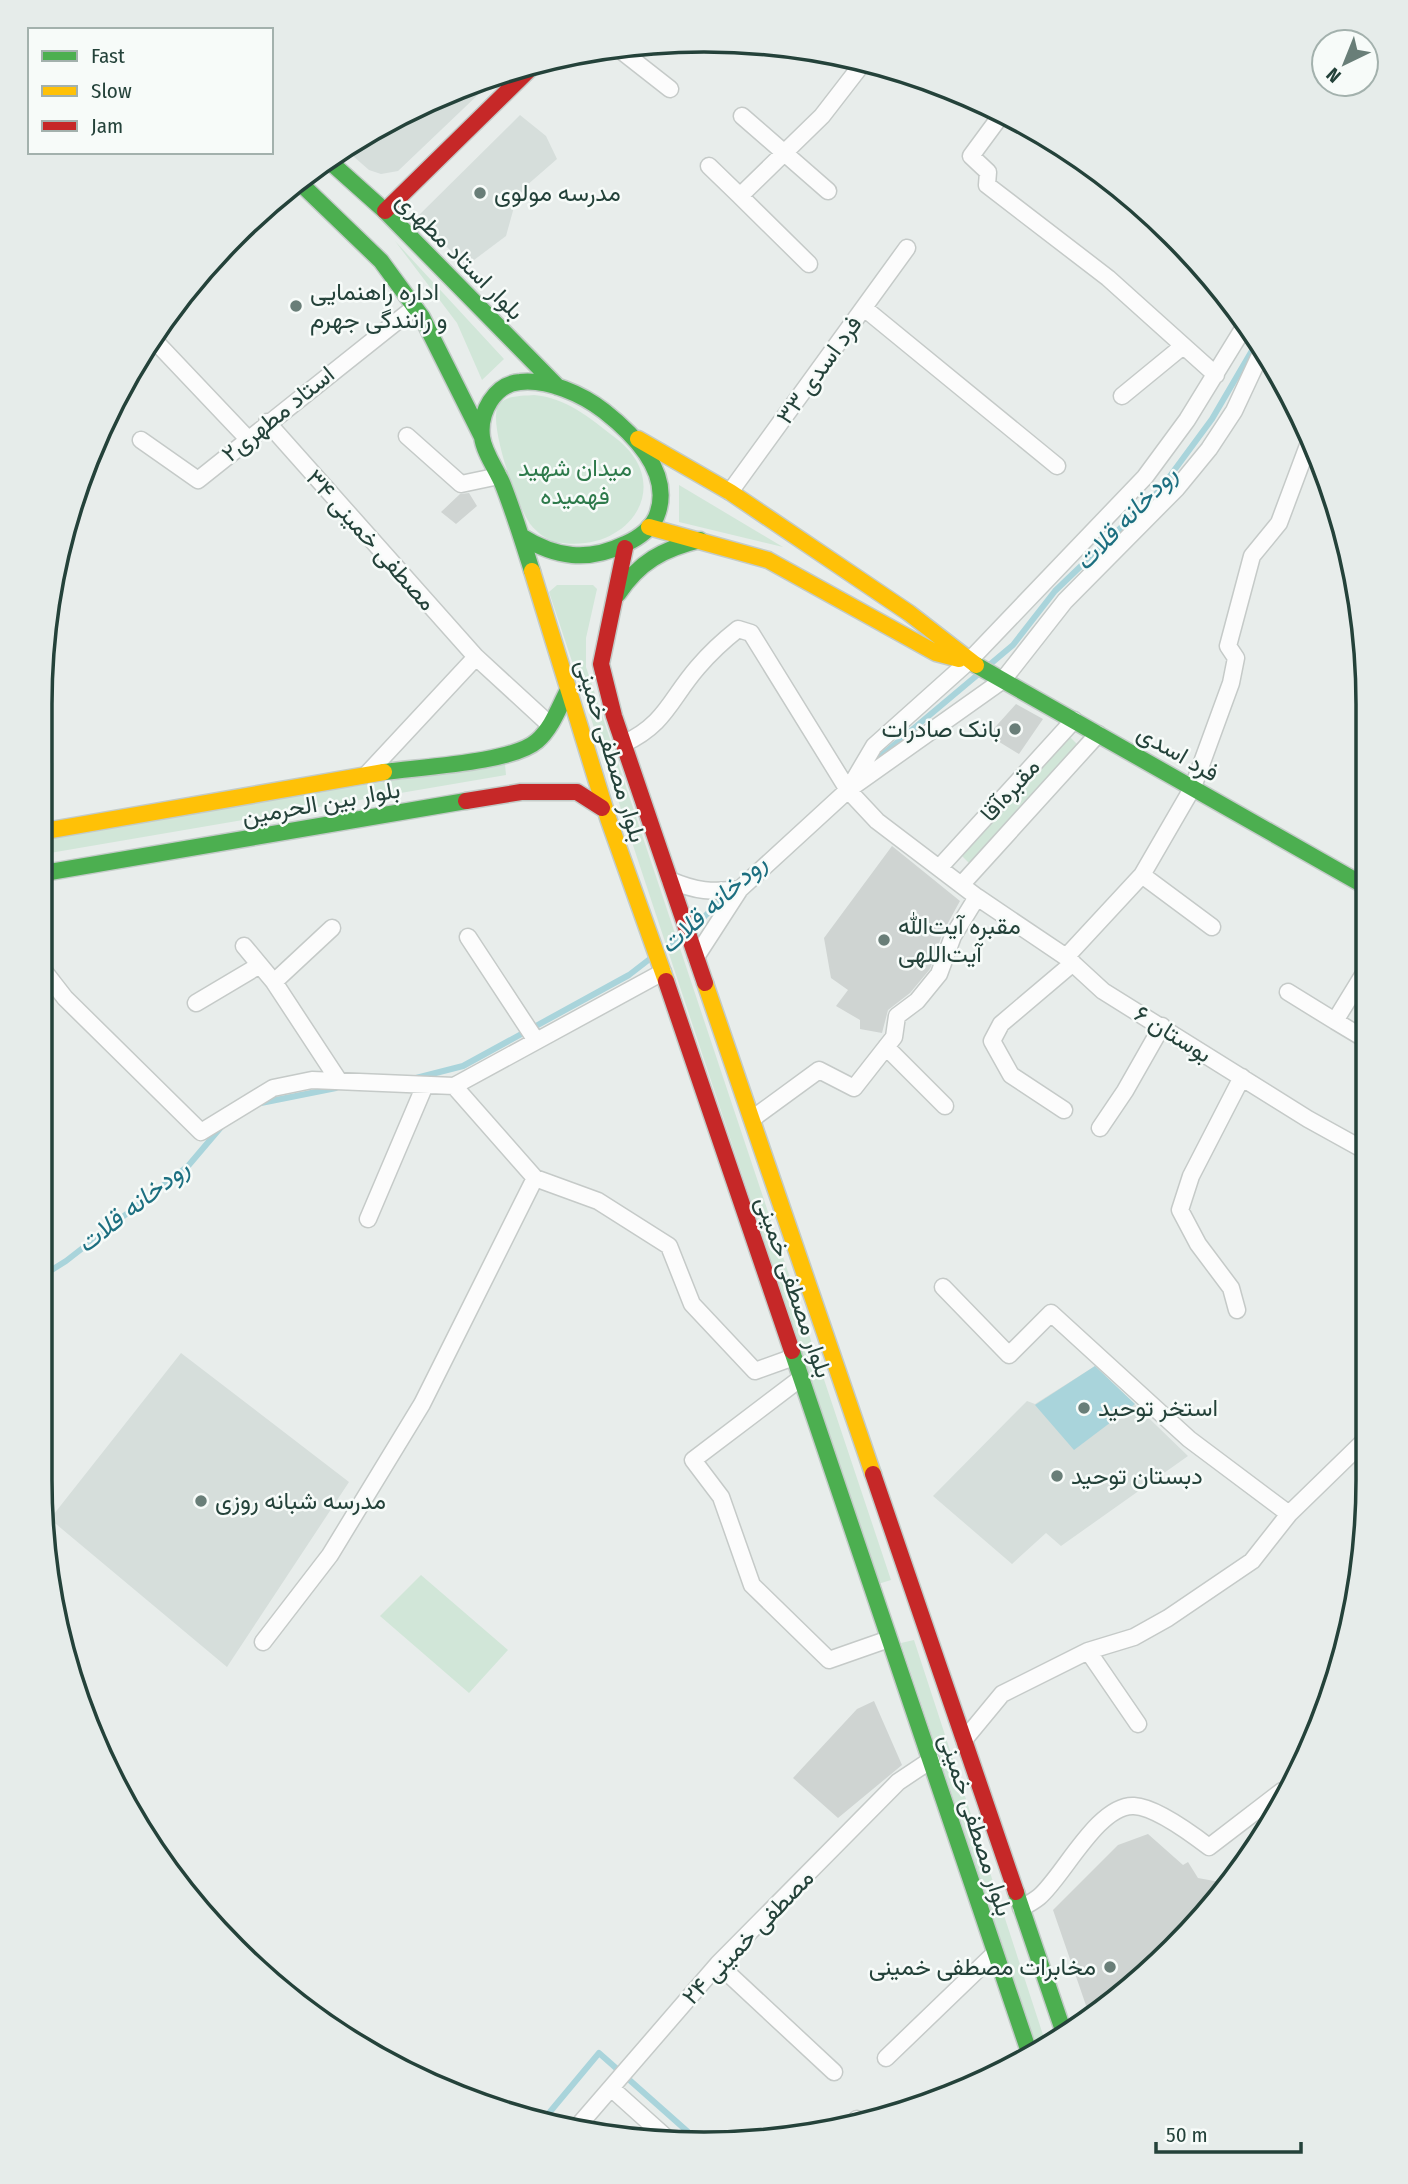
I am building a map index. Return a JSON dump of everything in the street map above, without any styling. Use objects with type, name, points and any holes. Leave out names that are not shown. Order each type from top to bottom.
[{"type":"main road","points":[[385,211],[519,80]]},
{"type":"main road","name":"بلوار استاد مطهری","points":[[335,167],[385,211],[558,387]]},
{"type":"main road","points":[[306,188],[381,261],[415,307],[482,437],[521,536],[542,551],[571,558],[589,558],[625,548],[649,527],[656,517],[658,481],[650,459],[638,439],[609,411],[578,394],[558,387],[522,381],[508,383],[498,389],[486,411],[482,437]]},
{"type":"main road","name":"فرد اسدی","points":[[638,439],[730,492],[909,613],[969,661],[1093,739],[1193,788],[1356,881]]},
{"type":"main road","name":"فرد اسدی","points":[[649,527],[768,560],[936,653],[969,661]]},
{"type":"main road","name":"بلوار مصطفی خمینی","points":[[521,536],[603,808],[663,971],[801,1378],[898,1605],[964,1740],[1061,2025]]},
{"type":"main road","points":[[613,603],[630,575],[646,560],[667,547],[700,540]]},
{"type":"main road","name":"بلوار مصطفی خمینی","points":[[625,548],[601,664],[623,744],[752,1119],[898,1605],[889,1639],[1027,2046]]},
{"type":"main road","name":"بلوار بین الحرمین","points":[[52,871],[516,774],[536,742],[550,726],[568,690]]},
{"type":"main road","name":"بلوار بین الحرمین","points":[[52,830],[367,774],[516,774],[577,792],[603,808]]},
{"type":"street","points":[[630,57],[670,89]]},
{"type":"street","points":[[740,196],[822,116],[857,71]]},
{"type":"street","points":[[742,116],[828,191]]},
{"type":"street","points":[[996,122],[971,156],[988,172],[987,185],[1108,278],[1216,375]]},
{"type":"street","points":[[709,166],[809,264]]},
{"type":"street","name":"فرد اسدی ۳۳","points":[[730,492],[907,248]]},
{"type":"street","name":"استاد مطهری۲","points":[[141,440],[198,480],[267,422],[415,307]]},
{"type":"street","points":[[864,308],[1057,466]]},
{"type":"street","points":[[848,790],[874,746],[969,661],[1144,477],[1216,375],[1240,334]]},
{"type":"street","points":[[160,346],[248,439]]},
{"type":"street","points":[[1122,396],[1183,346]]},
{"type":"street","points":[[695,957],[740,889],[848,790],[1003,680],[1065,601],[1177,488],[1209,449],[1234,411],[1257,361]]},
{"type":"street","name":"مصطفی خمینی ۳۴","points":[[267,422],[476,657],[550,726]]},
{"type":"street","points":[[407,436],[461,484],[499,476]]},
{"type":"street","points":[[1064,1110],[1011,1075],[992,1041],[1001,1024],[1069,960],[1142,875],[1193,788],[1231,683],[1236,658],[1228,646],[1252,556],[1279,523],[1305,453]]},
{"type":"street","points":[[623,744],[647,733],[677,699],[697,667],[738,629],[751,633],[848,790],[877,821],[984,901],[953,936],[939,974],[917,1001],[897,1016],[894,1037],[854,1088],[818,1070],[752,1119]]},
{"type":"street","points":[[367,774],[476,657]]},
{"type":"street","name":"مقبره‌آقا","points":[[939,868],[1071,723]]},
{"type":"street","name":"مقبره‌آقا","points":[[962,884],[1093,739]]},
{"type":"street","points":[[952,854],[974,872]]},
{"type":"street","points":[[1142,875],[1212,927]]},
{"type":"street","points":[[670,880],[698,891],[717,893],[740,889]]},
{"type":"street","name":"بوستان ۶","points":[[984,901],[1069,960],[1103,991],[1308,1119],[1356,1146]]},
{"type":"street","points":[[274,982],[332,928]]},
{"type":"street","points":[[468,937],[536,1039]]},
{"type":"street","points":[[244,946],[274,982],[339,1081]]},
{"type":"street","points":[[196,1003],[260,965]]},
{"type":"street","points":[[52,981],[65,998],[201,1132],[273,1088],[312,1080],[454,1086],[663,971]]},
{"type":"street","points":[[1335,1021],[1356,987]]},
{"type":"street","points":[[1288,992],[1356,1034]]},
{"type":"street","points":[[1100,1128],[1125,1091],[1161,1026]]},
{"type":"street","points":[[886,1047],[945,1107]]},
{"type":"street","points":[[1237,1310],[1231,1289],[1198,1244],[1180,1210],[1192,1176],[1242,1077]]},
{"type":"street","points":[[368,1219],[425,1085]]},
{"type":"street","points":[[454,1086],[535,1178],[598,1201],[669,1246],[692,1304],[755,1371],[794,1357]]},
{"type":"street","points":[[263,1642],[330,1555],[422,1404],[535,1178]]},
{"type":"street","points":[[943,1287],[1009,1355],[1051,1313],[1189,1439],[1289,1514]]},
{"type":"street","points":[[801,1378],[692,1460],[721,1497],[752,1584],[829,1660],[889,1639]]},
{"type":"street","points":[[964,1740],[1002,1694],[1088,1651],[1134,1637],[1168,1618],[1252,1561],[1289,1514],[1356,1449]]},
{"type":"street","points":[[1088,1651],[1138,1724]]},
{"type":"street","name":"مصطفی خمینی ۲۴","points":[[583,2120],[718,1964],[898,1782],[930,1760]]},
{"type":"street","points":[[1021,1908],[1040,1896],[1096,1826],[1123,1809],[1134,1806],[1176,1822],[1209,1847],[1272,1799]]},
{"type":"street","points":[[886,2058],[994,1954]]},
{"type":"street","points":[[718,1964],[834,2072]]},
{"type":"street","points":[[611,2088],[657,2130]]},
{"type":"shaded area","points":[[480,93],[398,171],[381,174],[369,170],[353,156],[416,120]]},
{"type":"shaded area","name":"مدرسه مولوی","points":[[520,115],[546,136],[557,159],[526,186],[516,200],[506,236],[466,266],[417,217]]},
{"type":"shaded area","name":"مدرسه شبانه روزی","points":[[181,1353],[349,1482],[227,1667],[54,1522],[54,1514]]},
{"type":"shaded area","name":"دبستان توحید","points":[[1095,1366],[1188,1456],[1061,1546],[1046,1533],[1012,1564],[933,1496],[1027,1401],[1035,1404]]},
{"type":"green space","points":[[395,241],[504,359],[482,380],[457,323]]},
{"type":"green space","name":"میدان شهید فهمیده","points":[[534,395],[567,404],[595,422],[632,455],[642,475],[643,494],[636,512],[623,527],[605,538],[582,543],[552,541],[536,530],[525,516],[505,464],[496,413],[499,404],[506,399]]},
{"type":"green space","points":[[679,485],[783,547],[679,522]]},
{"type":"green space","points":[[557,585],[593,585],[597,589],[586,638],[586,667],[891,1580],[878,1584],[549,592]]},
{"type":"green space","points":[[1070,737],[1079,746],[971,865],[962,856]]},
{"type":"green space","points":[[505,764],[506,775],[52,853],[52,835],[154,816]]},
{"type":"green space","points":[[421,1575],[508,1650],[469,1693],[380,1616]]},
{"type":"green space","points":[[914,1640],[1043,2036],[1035,2041],[901,1643]]},
{"type":"water","name":"استخر توحید","points":[[1095,1366],[1135,1404],[1074,1450],[1035,1405]]},
{"type":"building","points":[[469,493],[477,506],[456,524],[441,512],[460,494]]},
{"type":"building","name":"بانک صادرات","points":[[1016,704],[1043,719],[1019,754],[988,735]]},
{"type":"building","name":"مقبره آیت‌الله آیت‌اللهی","points":[[892,846],[960,901],[943,932],[930,969],[910,993],[888,1010],[882,1033],[860,1029],[860,1020],[836,1006],[848,990],[831,978],[824,938]]},
{"type":"building","points":[[874,1701],[902,1765],[838,1818],[793,1778],[857,1709]]},
{"type":"building","name":"مخابرات مصطفی خمینی","points":[[1148,1834],[1183,1865],[1188,1862],[1198,1878],[1217,1882],[1165,1941],[1134,1970],[1087,2007],[1053,1910],[1118,1845]]},
{"type":"waterway","name":"رودخانه قلات","points":[[869,766],[1013,645],[1055,591],[1159,491],[1212,419],[1252,351]]},
{"type":"waterway","name":"رودخانه قلات","points":[[694,927],[728,893]]},
{"type":"waterway","name":"رودخانه قلات","points":[[660,952],[682,935]]},
{"type":"waterway","name":"رودخانه قلات","points":[[416,1078],[463,1066],[629,975],[651,958]]},
{"type":"waterway","name":"رودخانه قلات","points":[[261,1103],[336,1088]]},
{"type":"waterway","name":"رودخانه قلات","points":[[52,1270],[188,1166],[222,1126]]},
{"type":"waterway","points":[[549,2112],[599,2053],[687,2131]]},
{"type":"traffic: fast","points":[[335,167],[385,211],[558,387]]},
{"type":"traffic: fast","points":[[306,188],[381,261],[422,317],[482,437]]},
{"type":"traffic: fast","points":[[521,536],[547,549],[572,555],[611,550],[636,539],[649,527],[656,517],[661,497],[654,468],[626,430],[595,405],[575,394],[542,383],[520,382],[503,388],[490,401],[482,428],[485,449],[503,485],[532,571]]},
{"type":"traffic: fast","points":[[618,594],[634,573],[653,558],[700,540]]},
{"type":"traffic: fast","points":[[976,665],[1356,881]]},
{"type":"traffic: fast","points":[[384,772],[487,759],[525,748],[537,741],[547,730],[568,690]]},
{"type":"traffic: fast","points":[[52,872],[466,801]]},
{"type":"traffic: fast","points":[[792,1351],[1027,2046]]},
{"type":"traffic: fast","points":[[1016,1892],[1061,2025]]},
{"type":"traffic: slow","points":[[638,439],[730,492],[909,613],[976,665]]},
{"type":"traffic: slow","points":[[649,527],[768,560],[936,653],[959,659]]},
{"type":"traffic: slow","points":[[532,571],[608,818],[666,981]]},
{"type":"traffic: slow","points":[[52,830],[384,772]]},
{"type":"traffic: slow","points":[[705,983],[873,1474]]},
{"type":"traffic: jam","points":[[385,211],[519,80]]},
{"type":"traffic: jam","points":[[625,548],[601,664],[614,716],[705,983]]},
{"type":"traffic: jam","points":[[466,801],[521,792],[577,792],[602,808]]},
{"type":"traffic: jam","points":[[666,981],[792,1351]]},
{"type":"traffic: jam","points":[[873,1474],[1016,1892]]},
{"type":"place","name":"مدرسه مولوی","points":[[480,193]]},
{"type":"place","name":"اداره راهنمایی و رانندگی جهرم","points":[[296,306]]},
{"type":"place","name":"بانک صادرات","points":[[1015,729]]},
{"type":"place","name":"مقبره آیت‌الله آیت‌اللهی","points":[[884,940]]},
{"type":"place","name":"استخر توحید","points":[[1084,1408]]},
{"type":"place","name":"دبستان توحید","points":[[1057,1476]]},
{"type":"place","name":"مدرسه شبانه روزی","points":[[201,1501]]},
{"type":"place","name":"مخابرات مصطفی خمینی","points":[[1110,1967]]}]
